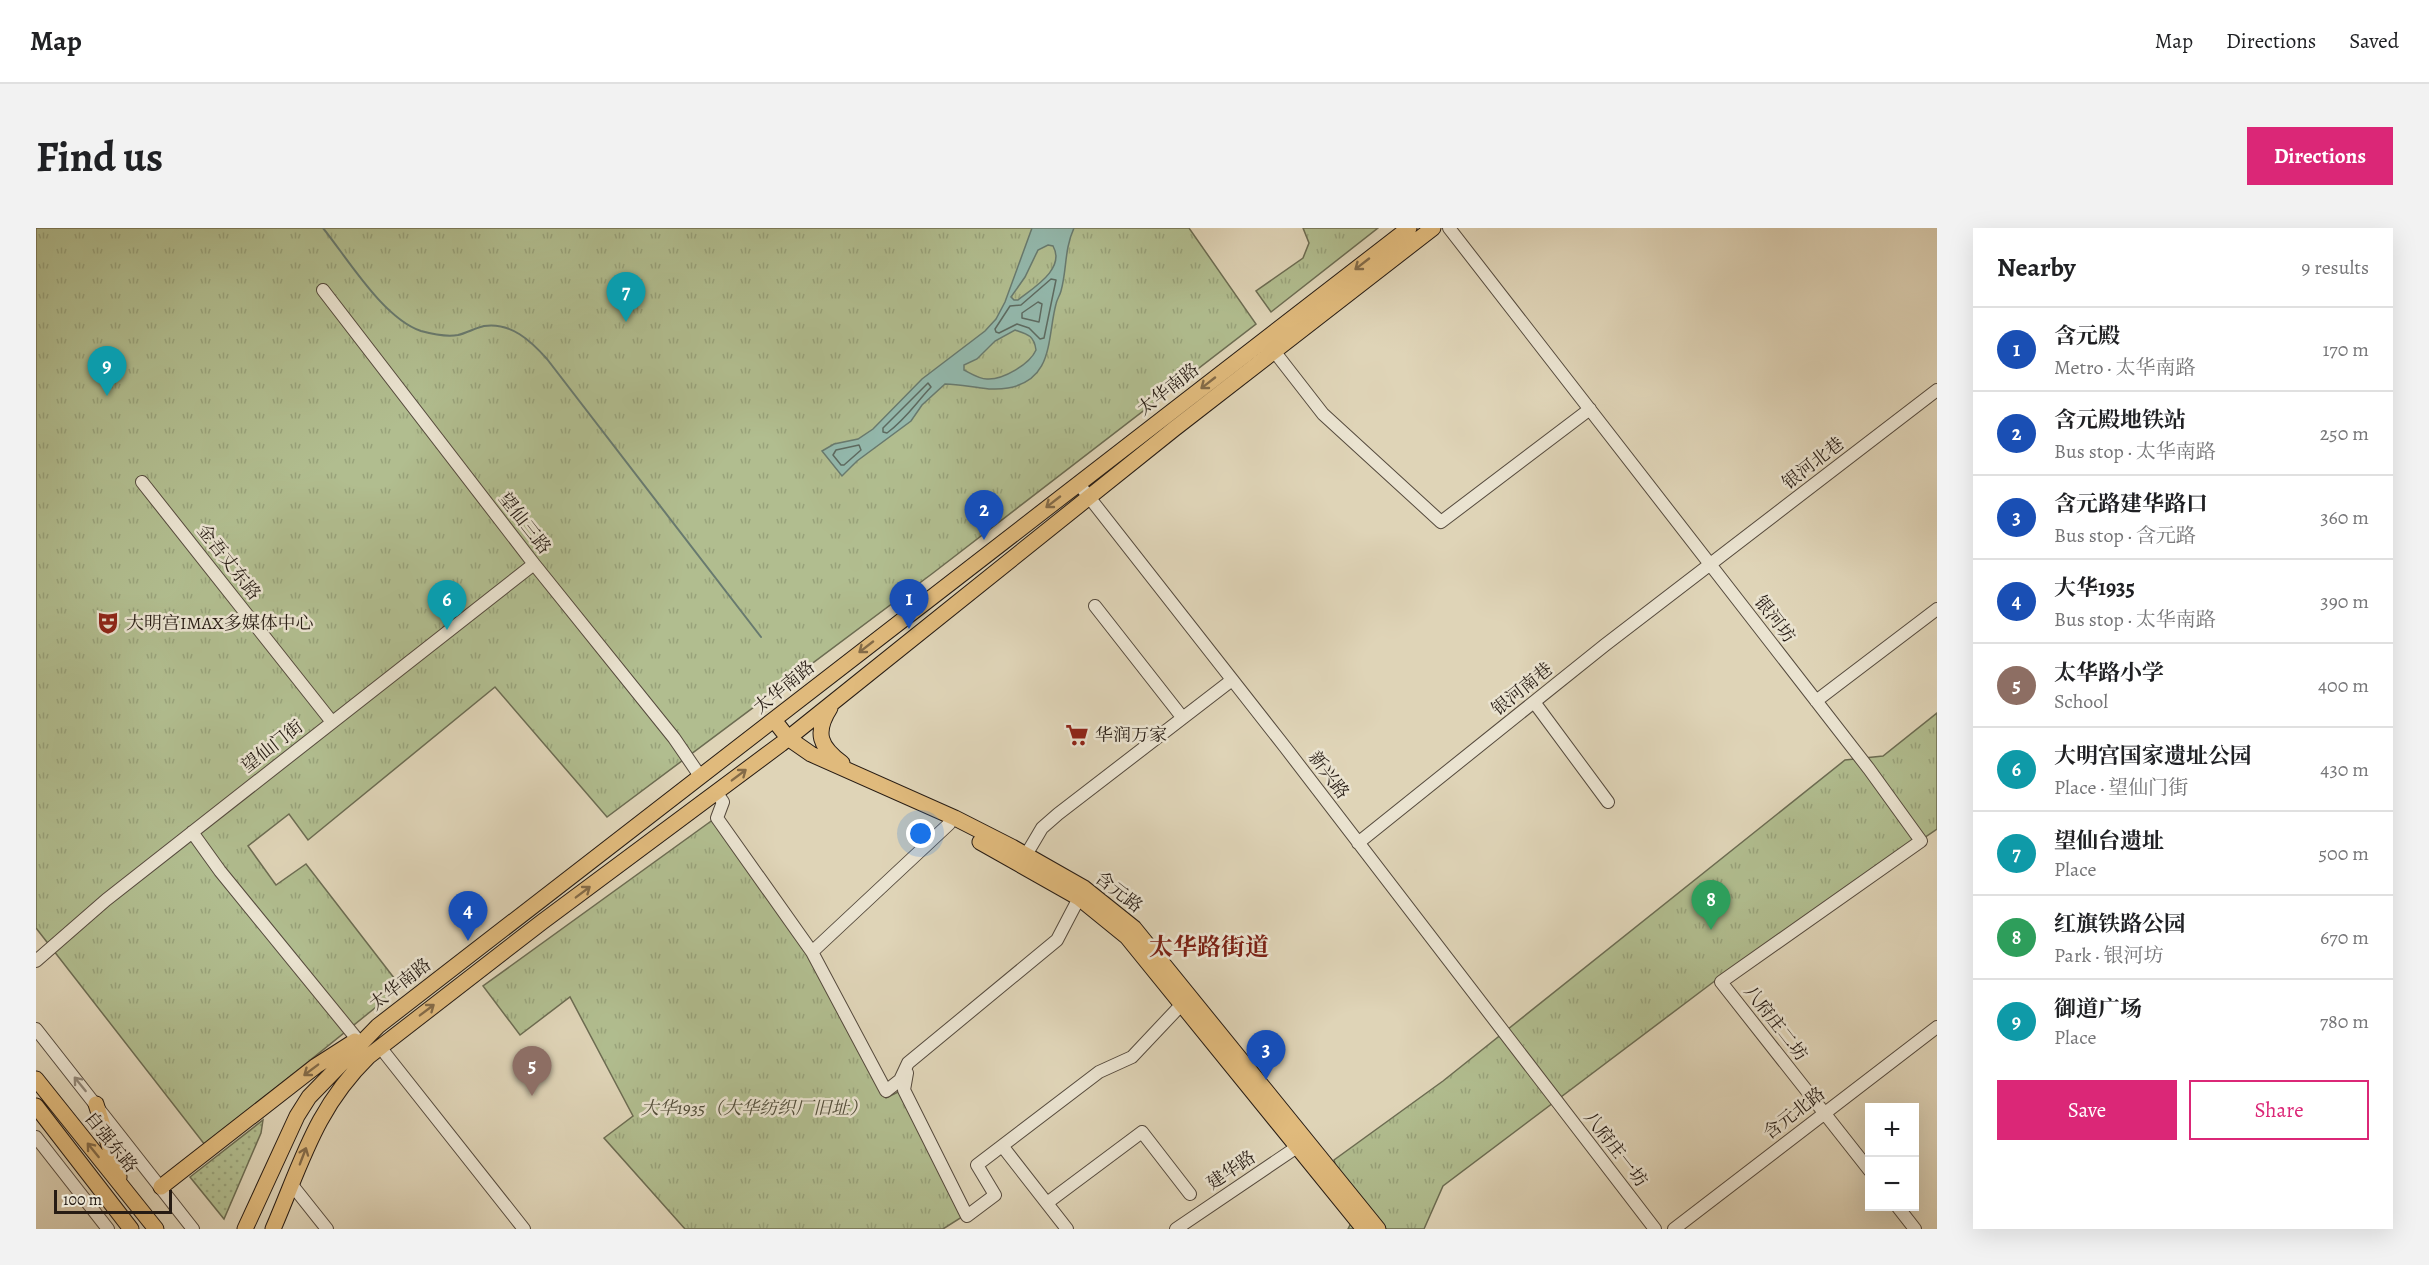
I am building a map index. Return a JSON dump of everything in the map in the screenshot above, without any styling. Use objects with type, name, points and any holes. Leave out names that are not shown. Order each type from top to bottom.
[{"type":"main road","name":"太华南路","points":[[245,1229],[297,1116],[309,1097],[378,1026],[1408,228]]},
{"type":"main road","name":"太华南路","points":[[273,1229],[311,1137],[330,1100],[348,1077],[380,1047],[785,741],[1274,351],[1433,228]]},
{"type":"main road","points":[[836,699],[822,722],[820,733],[822,743],[835,758],[862,777]]},
{"type":"main road","name":"含元路","points":[[770,722],[785,741],[807,762],[950,824],[1079,898],[1127,937],[1302,1144],[1378,1229]]},
{"type":"main road","name":"含元路","points":[[785,741],[955,818],[1026,855],[1084,888],[1134,928],[1302,1144],[1364,1229]]},
{"type":"main road","points":[[161,1187],[316,1066],[378,1026]]},
{"type":"main road","name":"自强东路","points":[[36,1078],[156,1229]]},
{"type":"main road","points":[[96,1104],[122,1186]]},
{"type":"main road","name":"自强东路","points":[[36,1106],[131,1229]]},
{"type":"street","name":"银河坊","points":[[1449,228],[1816,701],[1921,841],[1721,982]]},
{"type":"street","name":"望仙三路","points":[[323,290],[534,564],[674,738],[700,776]]},
{"type":"street","points":[[1274,351],[1323,414],[1441,522],[1590,409]]},
{"type":"street","name":"银河北巷","points":[[1711,565],[1937,390]]},
{"type":"street","name":"金吾丈东路","points":[[142,482],[332,722]]},
{"type":"street","name":"新兴路","points":[[1077,483],[1232,680],[1548,1091]]},
{"type":"street","name":"望仙门街","points":[[36,961],[106,900],[534,564]]},
{"type":"street","name":"银河南巷","points":[[1358,843],[1534,702],[1711,565]]},
{"type":"street","points":[[1095,606],[1182,717]]},
{"type":"street","points":[[1816,701],[1937,609]]},
{"type":"street","points":[[1026,855],[1042,828],[1232,680]]},
{"type":"street","points":[[1534,702],[1608,802]]},
{"type":"street","points":[[716,792],[723,802],[717,818],[812,952],[886,1091],[900,1080],[908,1063],[1057,940],[1079,898]]},
{"type":"street","points":[[812,952],[950,824]]},
{"type":"street","points":[[192,832],[220,872],[357,1039]]},
{"type":"street","name":"八府庄二坊","points":[[1721,982],[1865,1166]]},
{"type":"street","points":[[908,1063],[904,1090],[967,1216],[995,1195],[977,1166],[1099,1072],[1132,1057],[1182,1004]]},
{"type":"street","name":"含元北路","points":[[1674,1229],[1937,1027]]},
{"type":"street","points":[[36,1029],[193,1229]]},
{"type":"street","points":[[380,1047],[524,1229]]},
{"type":"street","name":"八府庄一坊","points":[[1548,1091],[1654,1229]]},
{"type":"street","points":[[1047,1203],[1142,1132],[1190,1194]]},
{"type":"street","points":[[36,1137],[108,1229]]},
{"type":"street","name":"建华路","points":[[1176,1229],[1302,1144]]},
{"type":"street","points":[[1003,1148],[1067,1229]]},
{"type":"street","points":[[292,1185],[327,1229]]},
{"type":"street","points":[[1901,1211],[1915,1229]]},
{"type":"green space","points":[[36,228],[1189,228],[1256,324],[933,573],[607,817],[495,687],[308,840],[289,814],[248,846],[276,885],[306,864],[401,987],[205,1145],[36,928]]},
{"type":"green space","points":[[1303,228],[1378,228],[1271,312],[1256,291],[1303,258],[1309,243]]},
{"type":"green space","points":[[1937,713],[1937,829],[1720,977],[1443,1186],[1424,1229],[1348,1229],[1351,1223],[1334,1160],[1443,1081],[1845,760],[1883,756]]},
{"type":"green space","name":"大华1935（大华纺织厂旧址）","points":[[714,819],[807,953],[886,1098],[902,1090],[962,1217],[943,1229],[685,1229],[604,1138],[633,1116],[570,997],[520,1035],[483,986]]},
{"type":"green space","points":[[263,1120],[261,1133],[224,1219],[190,1177]]},
{"type":"water","points":[[1032,228],[1074,228],[1046,356],[1034,376],[1023,383],[1000,389],[945,384],[922,405],[911,421],[857,461],[842,476],[822,451],[834,444],[858,439],[873,429],[922,379],[985,331],[996,319],[1005,302]],"holes":[[[1048,245],[1053,246],[1056,254],[1052,270],[1032,290],[1018,300],[1014,300],[1011,297],[1025,277],[1038,250]],[[1015,330],[1029,336],[1034,341],[1036,350],[1022,366],[993,379],[981,378],[964,370],[964,365],[977,359],[995,341]]]},
{"type":"waterway","points":[[323,228],[380,301],[407,324],[421,331],[449,336],[484,326],[503,327],[520,334],[534,346],[547,359],[761,637]]},
{"type":"place","name":"望仙台遗址","points":[[626,322]]},
{"type":"place","name":"御道广场","points":[[107,396]]},
{"type":"place","name":"含元殿地铁站","points":[[984,540]]},
{"type":"place","name":"大明宫IMAX多媒体中心","points":[[108,623]]},
{"type":"place","name":"含元殿","points":[[909,629]]},
{"type":"place","name":"大明宫国家遗址公园","points":[[447,630]]},
{"type":"place","name":"华润万家","points":[[1077,735]]},
{"type":"place","name":"红旗铁路公园","points":[[1711,930]]},
{"type":"place","name":"大华1935","points":[[468,941]]},
{"type":"place","name":"含元路建华路口","points":[[1266,1080]]},
{"type":"place","name":"太华路小学","points":[[532,1096]]},
{"type":"district","name":"太华路街道","points":[[1209,947]]}]
